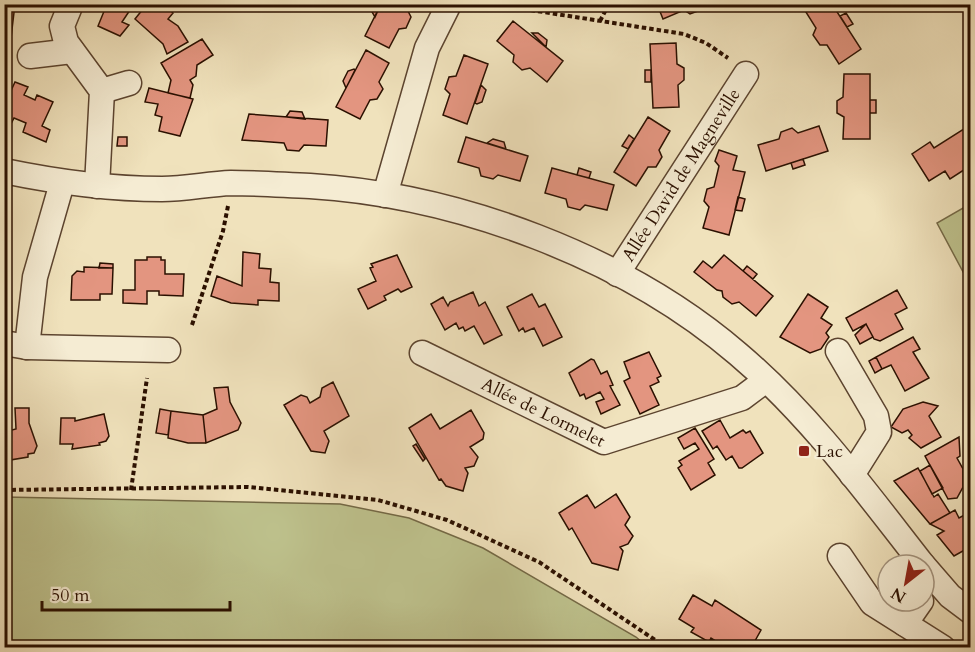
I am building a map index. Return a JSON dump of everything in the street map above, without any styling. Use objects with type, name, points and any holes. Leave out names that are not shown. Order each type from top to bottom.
[{"type":"street","points":[[71,4],[62,26],[66,42],[102,91],[97,186]]},
{"type":"street","points":[[385,195],[428,48],[449,4]]},
{"type":"street","points":[[30,56],[72,51]]},
{"type":"street","name":"Allée David de Magneville","points":[[617,274],[746,74]]},
{"type":"street","points":[[102,91],[129,83]]},
{"type":"street","points":[[4,171],[62,183],[97,186],[164,189],[241,184],[310,186],[385,195],[502,225],[561,247],[666,301],[699,323],[766,380],[807,421],[852,475],[909,553]]},
{"type":"street","points":[[62,183],[16,345],[168,350]]},
{"type":"street","points":[[838,351],[876,416],[879,432],[852,475]]},
{"type":"street","name":"Allée de Lormelet","points":[[422,353],[604,442],[742,398],[766,380]]},
{"type":"street","points":[[840,556],[872,603],[943,648]]},
{"type":"street","points":[[936,584],[970,611]]},
{"type":"street","points":[[905,624],[913,613]]},
{"type":"path","points":[[510,4],[524,9],[684,34],[724,54],[746,74]]},
{"type":"path","points":[[600,21],[609,4]]},
{"type":"path","points":[[192,325],[223,231],[229,197]]},
{"type":"path","points":[[131,490],[147,378]]},
{"type":"path","points":[[4,490],[248,487],[378,500],[447,520],[539,562],[667,648]]},
{"type":"green space","points":[[970,204],[970,285],[937,223]]},
{"type":"green space","points":[[5,497],[340,504],[409,518],[483,548],[636,637],[648,647],[5,647]]},
{"type":"building","points":[[4,4],[15,4],[11,38],[4,38]]},
{"type":"building","points":[[107,4],[129,4],[130,10],[122,22],[129,25],[120,36],[98,26]]},
{"type":"building","points":[[147,4],[164,4],[173,13],[168,19],[178,26],[188,42],[167,54],[163,44],[135,19]]},
{"type":"building","points":[[247,4],[262,4],[260,10]]},
{"type":"building","points":[[374,4],[381,4],[375,17],[371,10]]},
{"type":"building","points":[[381,4],[411,4],[408,11],[411,17],[406,28],[399,29],[389,48],[365,36]]},
{"type":"building","points":[[657,4],[703,4],[701,10],[690,14],[684,10],[663,19]]},
{"type":"building","points":[[811,4],[832,4],[861,49],[839,64],[827,45],[820,45],[813,35],[816,28],[804,9]]},
{"type":"building","points":[[846,13],[853,24],[847,27],[840,16]]},
{"type":"building","points":[[513,21],[563,61],[547,82],[530,68],[522,70],[513,62],[514,55],[497,41]]},
{"type":"building","points":[[532,33],[538,33],[547,40],[546,47]]},
{"type":"building","points":[[202,39],[213,55],[197,65],[196,76],[190,80],[193,85],[190,98],[168,93],[171,80],[161,63]]},
{"type":"building","points":[[676,43],[677,64],[684,68],[684,80],[678,85],[679,107],[653,108],[650,44]]},
{"type":"building","points":[[366,50],[389,63],[379,82],[383,89],[377,99],[370,100],[360,119],[336,107]]},
{"type":"building","points":[[464,55],[488,64],[467,124],[443,115],[450,94],[445,89],[449,77],[456,76]]},
{"type":"building","points":[[354,69],[346,88],[343,81],[348,71]]},
{"type":"building","points":[[645,70],[651,70],[651,82],[645,82]]},
{"type":"building","points":[[844,74],[870,74],[870,139],[843,139],[844,117],[837,113],[837,101],[843,97]]},
{"type":"building","points":[[15,82],[28,87],[24,95],[35,100],[37,95],[53,102],[42,126],[50,130],[46,142],[23,132],[26,123],[14,118],[11,124],[4,127],[4,106]]},
{"type":"building","points":[[481,85],[486,90],[482,102],[477,104],[475,103]]},
{"type":"building","points":[[149,88],[193,99],[180,136],[159,131],[162,117],[155,115],[158,104],[145,102]]},
{"type":"building","points":[[870,100],[876,100],[876,113],[870,113]]},
{"type":"building","points":[[290,111],[302,112],[305,119],[286,117]]},
{"type":"building","points":[[249,114],[328,120],[326,146],[304,145],[299,151],[287,150],[284,143],[242,140]]},
{"type":"building","points":[[648,117],[670,131],[659,150],[662,157],[656,167],[648,167],[636,186],[614,172]]},
{"type":"building","points":[[970,125],[970,166],[950,179],[945,171],[929,181],[912,154],[930,142],[934,148]]},
{"type":"building","points":[[819,126],[828,151],[766,171],[758,145],[779,139],[781,132],[792,128],[798,133]]},
{"type":"building","points":[[629,135],[634,139],[628,149],[622,146]]},
{"type":"building","points":[[118,137],[127,137],[127,146],[117,146]]},
{"type":"building","points":[[466,137],[528,156],[520,181],[498,175],[493,179],[481,176],[479,168],[458,162]]},
{"type":"building","points":[[493,139],[504,142],[506,149],[487,143]]},
{"type":"building","points":[[719,150],[737,156],[733,170],[745,172],[729,235],[703,228],[709,207],[704,201],[707,189],[714,187],[719,166],[715,161]]},
{"type":"building","points":[[803,159],[805,165],[793,169],[791,163]]},
{"type":"building","points":[[552,168],[614,185],[607,210],[585,205],[580,210],[568,207],[566,199],[545,193]]},
{"type":"building","points":[[579,168],[591,172],[589,178],[577,175]]},
{"type":"building","points":[[738,197],[745,199],[742,211],[735,210]]},
{"type":"building","points":[[243,252],[260,254],[259,268],[271,269],[270,282],[279,283],[279,301],[258,300],[258,305],[231,303],[211,296],[217,276],[242,286]]},
{"type":"building","points":[[397,255],[412,287],[401,292],[398,289],[384,296],[386,300],[368,309],[358,289],[376,281],[370,268],[373,267],[371,264]]},
{"type":"building","points":[[724,255],[773,296],[756,316],[739,302],[732,304],[723,297],[722,291],[717,290],[694,272],[703,261],[712,268]]},
{"type":"building","points":[[147,257],[161,257],[161,260],[165,260],[165,274],[184,274],[183,296],[159,295],[159,291],[147,291],[147,304],[123,303],[123,290],[135,290],[135,260],[147,260]]},
{"type":"building","points":[[100,263],[113,264],[113,268],[99,268]]},
{"type":"building","points":[[747,266],[757,274],[753,279],[743,271]]},
{"type":"building","points":[[84,267],[113,268],[112,294],[100,294],[100,300],[71,300],[72,276],[77,271],[84,272]]},
{"type":"building","points":[[897,290],[907,308],[895,314],[903,329],[880,341],[874,339],[866,324],[853,331],[846,318]]},
{"type":"building","points":[[473,292],[479,306],[485,302],[502,335],[484,344],[474,326],[465,331],[463,327],[459,329],[456,323],[445,330],[431,304],[443,297],[448,306],[450,302]]},
{"type":"building","points":[[532,294],[539,307],[545,304],[562,337],[543,346],[534,328],[525,332],[523,328],[519,331],[507,307]]},
{"type":"building","points":[[808,294],[828,307],[821,318],[832,325],[826,333],[829,337],[821,349],[810,353],[780,337]]},
{"type":"building","points":[[866,324],[873,337],[860,344],[855,335]]},
{"type":"building","points":[[913,337],[920,349],[913,352],[929,378],[905,391],[891,365],[882,369],[876,357]]},
{"type":"building","points":[[649,352],[661,376],[657,378],[659,382],[650,386],[659,405],[640,414],[624,381],[630,378],[624,362]]},
{"type":"building","points":[[876,357],[882,369],[875,373],[869,361]]},
{"type":"building","points":[[591,359],[594,360],[601,374],[607,371],[613,385],[610,386],[620,405],[601,414],[596,402],[604,399],[600,392],[586,399],[584,394],[580,396],[569,373]]},
{"type":"building","points":[[333,382],[349,416],[324,431],[329,441],[325,453],[311,451],[284,405],[301,395],[307,397],[310,403],[320,397],[322,388]]},
{"type":"building","points":[[228,387],[230,402],[241,423],[238,430],[206,443],[203,415],[217,409],[214,388]]},
{"type":"building","points":[[923,402],[938,406],[929,416],[941,437],[921,448],[909,438],[912,435],[908,430],[902,433],[891,427],[903,409]]},
{"type":"building","points":[[15,408],[29,408],[29,423],[37,446],[34,453],[28,454],[28,457],[4,461],[4,432],[16,429]]},
{"type":"building","points":[[160,409],[171,411],[168,435],[156,433]]},
{"type":"building","points":[[471,410],[484,433],[483,439],[470,447],[478,457],[474,466],[465,468],[468,473],[463,491],[446,486],[441,479],[439,480],[409,428],[431,414],[440,429]]},
{"type":"building","points":[[171,411],[203,415],[206,443],[188,443],[168,438]]},
{"type":"building","points":[[104,414],[109,436],[106,441],[99,443],[100,445],[72,449],[73,444],[60,444],[61,418],[75,418],[75,421]]},
{"type":"building","points":[[720,420],[730,438],[743,430],[746,433],[750,431],[763,453],[742,468],[739,468],[732,456],[726,460],[717,446],[713,449],[702,431]]},
{"type":"building","points":[[695,428],[714,459],[708,463],[715,475],[691,490],[678,468],[682,465],[679,461],[699,449],[695,443],[684,449],[678,438]]},
{"type":"building","points":[[959,437],[960,456],[957,458],[963,469],[963,487],[957,498],[948,499],[925,456]]},
{"type":"building","points":[[416,444],[425,459],[423,461],[413,446]]},
{"type":"building","points":[[930,465],[943,488],[932,494],[920,471]]},
{"type":"building","points":[[918,468],[934,497],[938,494],[950,513],[930,524],[894,481]]},
{"type":"building","points":[[616,494],[630,517],[625,525],[633,536],[628,544],[620,547],[623,551],[618,570],[592,563],[572,528],[569,530],[559,513],[587,495],[595,508]]},
{"type":"building","points":[[955,510],[959,518],[970,512],[970,547],[954,556],[937,535],[944,531],[930,524]]},
{"type":"building","points":[[693,595],[712,606],[715,600],[761,630],[751,648],[727,648],[711,638],[709,642],[691,632],[694,628],[679,619]]},
{"type":"place","name":"Lac","points":[[804,451]]}]
